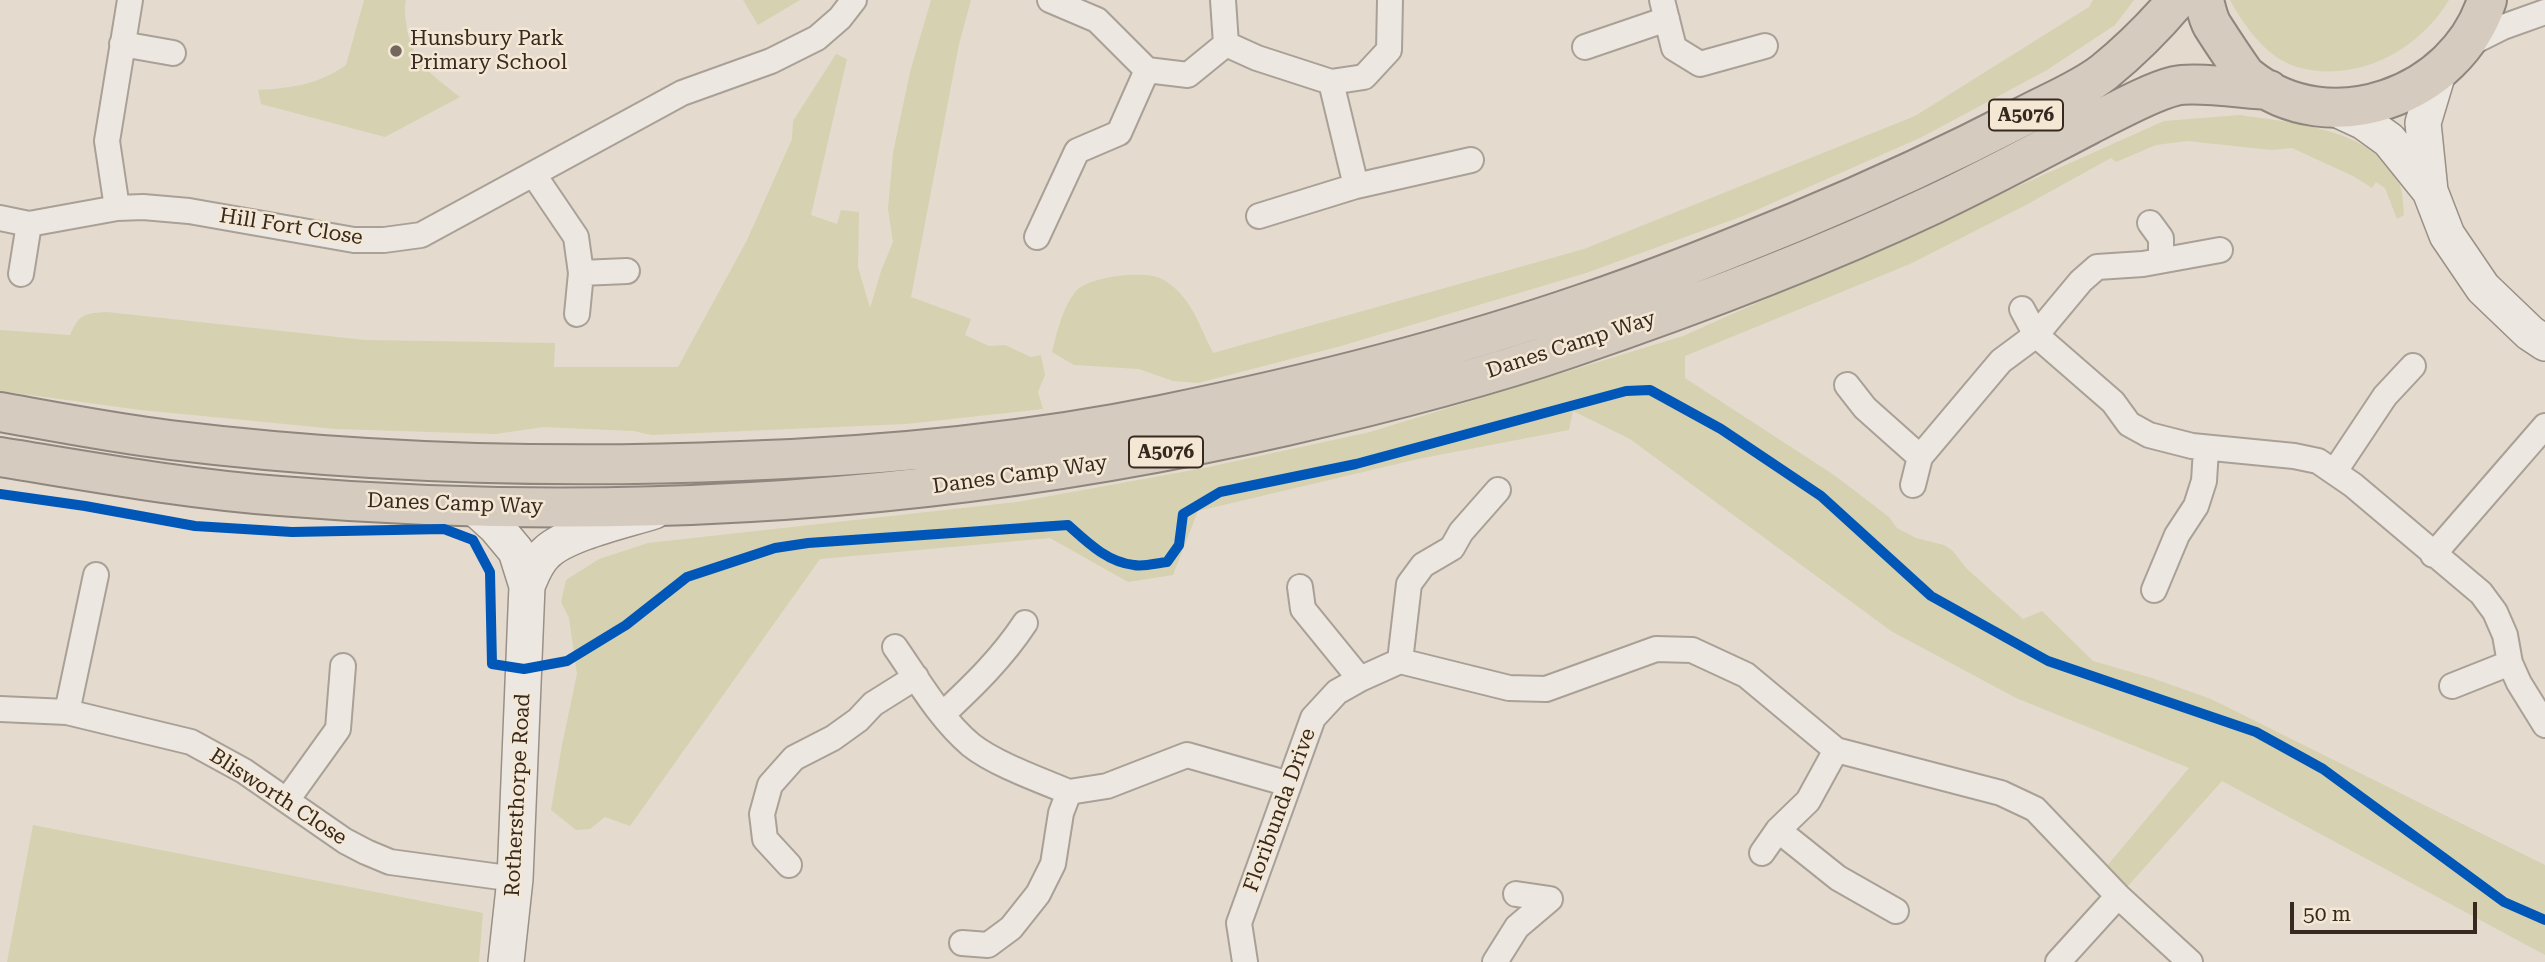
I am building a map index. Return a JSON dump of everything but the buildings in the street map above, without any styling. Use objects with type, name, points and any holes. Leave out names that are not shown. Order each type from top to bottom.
[{"type":"highway","name":"Danes Camp Way","points":[[0,412],[166,439],[304,453],[550,466],[807,459],[913,451],[1158,415],[1386,363],[1575,307],[1685,267],[1852,199],[1978,140],[2099,76],[2147,34],[2178,0]]},
{"type":"highway","points":[[2204,0],[2211,24],[2246,76],[2269,90],[2298,102],[2334,108],[2365,106],[2399,96],[2438,73],[2464,46],[2482,15],[2487,0]]},
{"type":"highway","name":"Danes Camp Way","points":[[0,457],[154,482],[278,496],[474,507],[664,508],[906,490],[1056,472],[1192,447],[1389,402],[1567,349],[1787,269],[1931,205],[2121,109],[2178,85],[2269,90]]},
{"type":"street","points":[[117,208],[107,141],[130,0]]},
{"type":"street","name":"Hill Fort Close","points":[[0,218],[29,224],[117,208],[143,207],[189,211],[354,240],[384,240],[421,234],[682,93],[771,61],[817,38],[840,18],[855,0]]},
{"type":"street","points":[[1050,0],[1097,20],[1147,70],[1188,75],[1226,44]]},
{"type":"street","points":[[1223,0],[1226,44]]},
{"type":"street","points":[[1226,44],[1257,58],[1331,82],[1364,77],[1389,50],[1390,0]]},
{"type":"street","points":[[1585,47],[1665,9],[1674,48],[1700,64],[1765,46]]},
{"type":"street","points":[[2464,46],[2503,27],[2545,12]]},
{"type":"street","points":[[122,44],[173,53]]},
{"type":"street","points":[[1037,237],[1077,150],[1119,134],[1147,70]]},
{"type":"street","points":[[2438,73],[2423,123],[2430,191],[2447,235],[2483,288],[2530,333],[2545,343]]},
{"type":"street","points":[[1331,82],[1356,186]]},
{"type":"street","points":[[2334,108],[2364,122],[2389,140],[2430,191]]},
{"type":"street","points":[[1259,216],[1356,186],[1471,160]]},
{"type":"street","points":[[534,175],[576,237],[581,274],[577,314]]},
{"type":"street","points":[[2150,223],[2161,238],[2161,260]]},
{"type":"street","points":[[21,274],[29,224]]},
{"type":"street","points":[[1913,485],[1920,457],[2001,361],[2036,335],[2081,281],[2098,267],[2143,264],[2220,250]]},
{"type":"street","points":[[581,274],[626,271]]},
{"type":"street","points":[[2022,309],[2036,335],[2113,402],[2129,424],[2149,435],[2206,449],[2294,456],[2318,461],[2336,471],[2481,593],[2495,611],[2510,663],[2532,707],[2545,725]]},
{"type":"street","points":[[2336,471],[2385,396],[2413,366]]},
{"type":"street","points":[[1847,386],[1865,408],[1920,457]]},
{"type":"street","points":[[2433,555],[2545,426]]},
{"type":"street","points":[[2154,590],[2178,536],[2196,506],[2204,481],[2206,449]]},
{"type":"street","points":[[1498,490],[1461,532],[1452,548],[1423,565],[1409,584],[1401,661],[1509,688],[1546,689],[1656,649],[1692,650],[1746,675],[1836,750],[2001,793],[2035,809],[2118,896],[2190,962]]},
{"type":"street","name":"Rothersthorpe Road","points":[[474,507],[496,527],[516,551],[527,586]]},
{"type":"street","name":"Rothersthorpe Road","points":[[506,962],[515,879],[527,586],[535,566],[559,542],[664,508]]},
{"type":"street","points":[[67,712],[96,575]]},
{"type":"street","points":[[1300,587],[1303,609],[1360,679]]},
{"type":"street","points":[[943,714],[1009,647],[1025,623]]},
{"type":"street","points":[[895,646],[943,714],[973,746],[1069,792],[1107,786],[1187,755],[1289,784]]},
{"type":"street","name":"Floribunda Drive","points":[[1245,962],[1239,923],[1313,718],[1337,692],[1401,661]]},
{"type":"street","points":[[2452,687],[2510,663]]},
{"type":"street","points":[[287,800],[338,729],[343,666]]},
{"type":"street","points":[[789,865],[765,839],[762,814],[770,785],[794,758],[833,737],[858,720],[873,704],[916,677]]},
{"type":"street","name":"Blisworth Close","points":[[0,709],[67,712],[191,742],[244,771],[345,841],[390,862],[515,879]]},
{"type":"street","points":[[1762,853],[1778,830],[1808,801],[1836,750]]},
{"type":"street","points":[[962,943],[988,945],[1012,928],[1038,894],[1053,864],[1061,813],[1069,792]]},
{"type":"street","points":[[1778,830],[1838,878],[1896,911]]},
{"type":"street","points":[[1494,962],[1517,927],[1550,899],[1516,894]]},
{"type":"street","points":[[2058,962],[2118,896]]},
{"type":"shaded area","points":[[364,0],[406,0],[408,36],[417,57],[432,74],[460,97],[385,137],[261,104],[258,90],[304,84],[325,77],[346,65]]},
{"type":"shaded area","points":[[743,0],[800,0],[758,25]]},
{"type":"shaded area","points":[[931,0],[971,0],[959,44],[911,297],[971,319],[965,335],[989,346],[1005,345],[1031,357],[1041,355],[1045,375],[1038,392],[1043,409],[906,424],[652,435],[633,431],[543,427],[496,434],[336,429],[141,410],[0,391],[0,330],[70,335],[76,323],[84,316],[107,312],[365,340],[555,343],[554,367],[678,367],[747,240],[792,139],[793,121],[836,54],[847,59],[811,215],[837,224],[841,210],[859,212],[858,267],[870,308],[893,242],[888,209],[893,153],[910,72]]},
{"type":"shaded area","points":[[2093,0],[2134,0],[2115,25],[2047,70],[1922,137],[1743,216],[1586,273],[1341,346],[1198,383],[1173,381],[1139,369],[1074,365],[1052,352],[1063,313],[1070,299],[1082,286],[1104,278],[1143,275],[1154,276],[1167,282],[1190,306],[1213,353],[1584,249],[1915,116],[2089,7]]},
{"type":"shaded area","points":[[2230,0],[2449,0],[2421,34],[2404,48],[2364,66],[2342,71],[2320,71],[2286,63],[2266,49],[2249,30]]},
{"type":"shaded area","points":[[2240,115],[2330,131],[2371,150],[2387,165],[2399,183],[2404,215],[2397,219],[2385,188],[2376,182],[2372,188],[2353,176],[2292,148],[2272,150],[2187,141],[2156,145],[2116,162],[2111,158],[1910,264],[1685,356],[1685,378],[1834,475],[1889,517],[1897,528],[1916,538],[1944,545],[1953,551],[1966,568],[2023,619],[2042,611],[2093,661],[2211,699],[2545,865],[2545,955],[2222,781],[2127,887],[2106,867],[2189,768],[2016,698],[1891,631],[1630,439],[1573,411],[1569,430],[1418,459],[1198,511],[1173,575],[1128,582],[1050,538],[820,559],[630,826],[605,817],[590,829],[576,830],[551,810],[577,674],[569,618],[561,602],[566,580],[599,559],[648,543],[1017,502],[1204,468],[1370,432],[1683,336],[2164,121]]},
{"type":"shaded area","points":[[33,825],[483,913],[479,962],[7,962]]},
{"type":"cycle path","points":[[0,494],[195,526],[292,532],[444,529],[473,540],[490,572],[492,664],[524,669],[567,661],[626,625],[687,577],[775,548],[808,543],[1068,525],[1098,550],[1115,560],[1138,565],[1167,562],[1179,545],[1183,514],[1220,492],[1356,464],[1626,391],[1650,390],[1721,429],[1821,496],[1931,596],[2048,661],[2256,732],[2323,769],[2504,902],[2545,920]]},
{"type":"place","name":"Hunsbury Park Primary School","points":[[396,51]]}]
